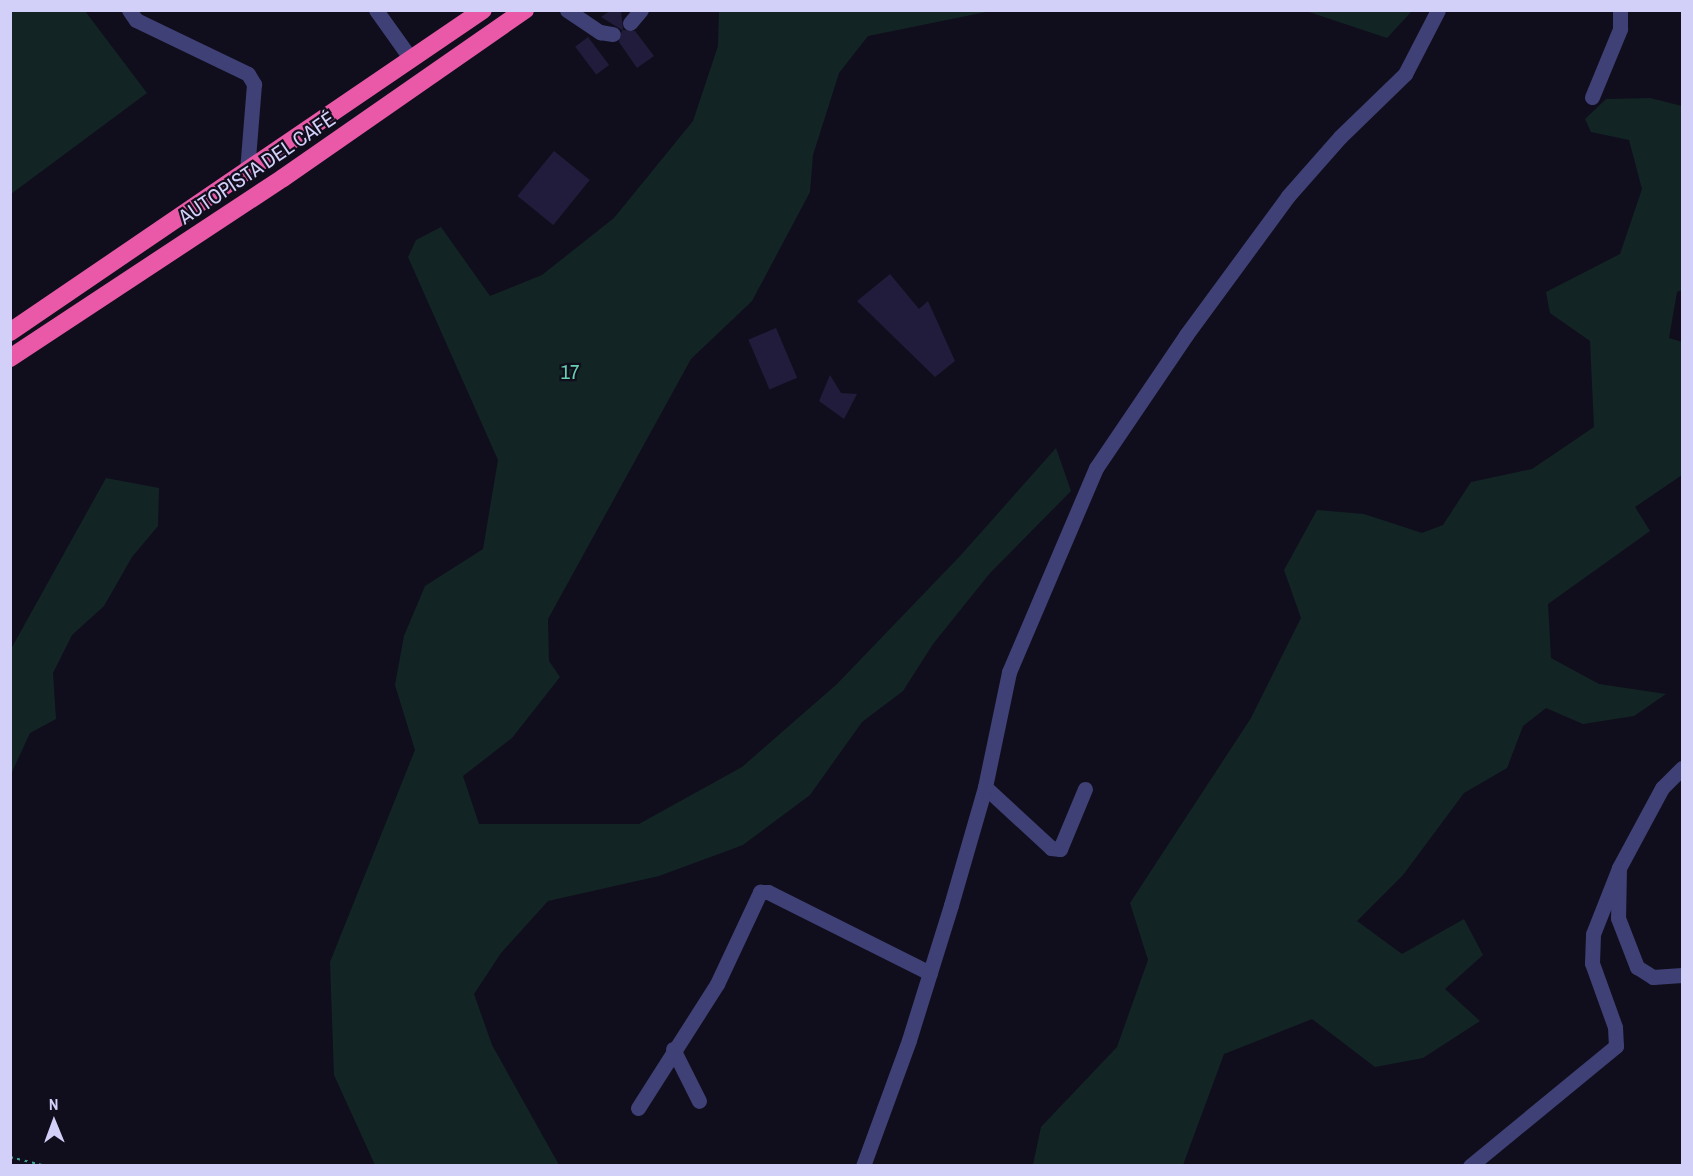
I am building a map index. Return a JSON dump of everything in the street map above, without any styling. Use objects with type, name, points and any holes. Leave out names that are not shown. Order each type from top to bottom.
[{"type":"highway","name":"AUTOPISTA DEL CAFÉ","points":[[10,332],[483,10]]},
{"type":"highway","name":"AUTOPISTA DEL CAFÉ","points":[[10,358],[283,178],[525,10]]},
{"type":"street","points":[[129,10],[136,20],[248,74],[254,84],[247,171]]},
{"type":"street","points":[[376,10],[411,59]]},
{"type":"street","points":[[567,10],[600,32],[613,33]]},
{"type":"street","points":[[630,23],[640,10]]},
{"type":"street","points":[[863,1166],[930,973],[985,787],[1009,672],[1096,468],[1288,195],[1340,137],[1405,74],[1438,10]]},
{"type":"street","points":[[1592,97],[1620,29],[1620,10]]},
{"type":"street","points":[[1470,1166],[1616,1046],[1615,1027],[1592,963],[1593,934],[1619,868],[1662,788],[1683,768]]},
{"type":"street","points":[[985,787],[1051,848],[1060,849],[1085,789]]},
{"type":"street","points":[[1619,868],[1618,918],[1637,967],[1653,977],[1683,975]]},
{"type":"street","points":[[638,1108],[673,1049],[717,984],[760,892],[768,892],[930,973]]},
{"type":"street","points":[[673,1049],[699,1101]]},
{"type":"path","points":[[10,1157],[45,1166]]},
{"type":"green space","points":[[11,10],[85,11],[147,93],[11,194]]},
{"type":"green space","name":"17","points":[[719,11],[991,11],[868,36],[839,73],[813,155],[810,192],[752,301],[691,359],[548,619],[549,661],[560,677],[512,738],[463,776],[479,824],[639,824],[742,767],[837,684],[961,555],[1056,448],[1071,491],[990,573],[933,644],[903,691],[862,722],[810,795],[743,845],[659,876],[548,901],[501,953],[474,994],[492,1045],[559,1165],[375,1165],[334,1075],[330,962],[415,750],[395,685],[404,636],[425,586],[483,549],[498,460],[408,257],[416,240],[441,227],[490,296],[542,275],[614,218],[693,121],[718,46]]},
{"type":"green space","points":[[1306,11],[1412,11],[1387,38]]},
{"type":"green space","points":[[1650,98],[1682,106],[1682,290],[1677,292],[1669,338],[1682,342],[1682,475],[1635,507],[1650,531],[1548,604],[1551,658],[1599,684],[1666,694],[1634,716],[1583,724],[1546,708],[1523,726],[1507,768],[1464,793],[1403,875],[1357,921],[1402,954],[1464,919],[1483,955],[1445,989],[1480,1021],[1423,1058],[1375,1067],[1312,1019],[1224,1054],[1183,1165],[1033,1165],[1041,1127],[1117,1047],[1148,960],[1130,903],[1251,718],[1301,618],[1284,570],[1317,510],[1364,514],[1422,533],[1443,525],[1471,482],[1532,469],[1594,427],[1590,341],[1550,313],[1546,292],[1620,254],[1642,189],[1629,140],[1591,132],[1585,119],[1606,99]]},
{"type":"green space","points":[[106,478],[159,488],[158,526],[132,557],[104,606],[72,635],[53,673],[56,719],[30,733],[11,774],[11,649]]},
{"type":"building","points":[[611,10],[621,10],[623,30],[635,31],[654,56],[637,68],[619,42],[622,30],[601,17]]},
{"type":"building","points":[[588,37],[609,65],[596,75],[575,47]]},
{"type":"building","points":[[554,151],[590,180],[553,225],[517,196]]},
{"type":"building","points":[[890,274],[919,309],[928,301],[955,361],[935,377],[857,301]]},
{"type":"building","points":[[776,328],[797,378],[769,389],[748,340]]},
{"type":"building","points":[[830,375],[841,393],[857,394],[844,419],[819,401]]}]
